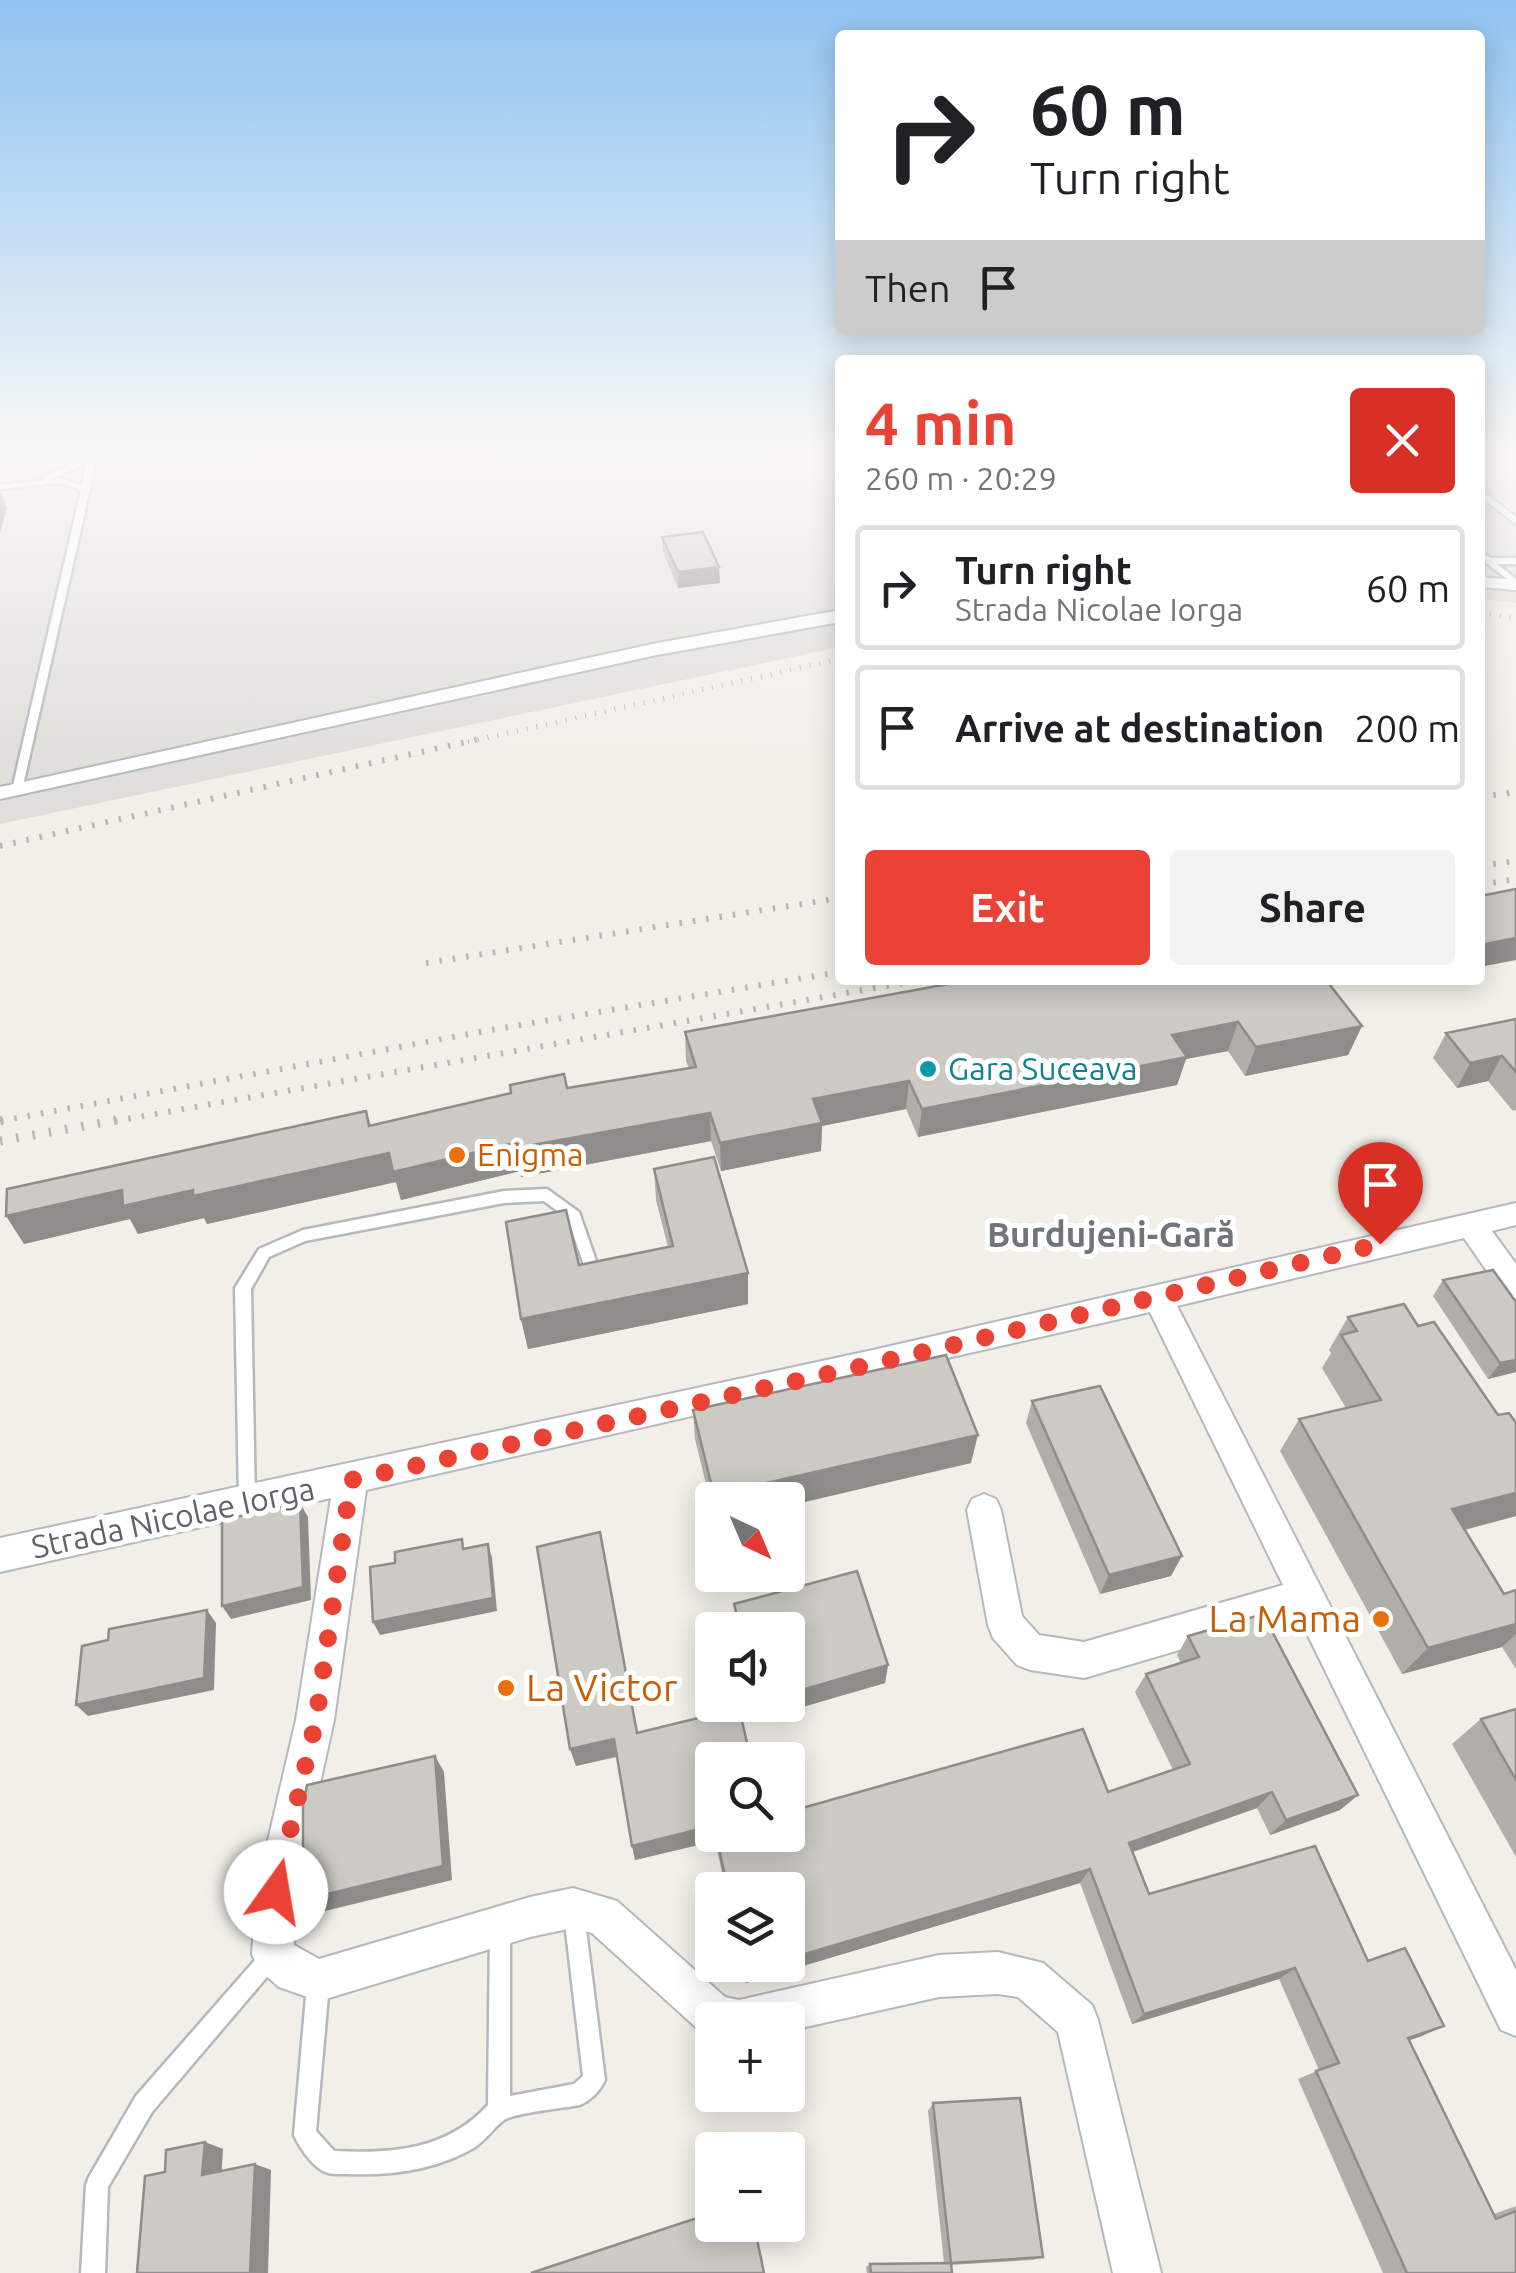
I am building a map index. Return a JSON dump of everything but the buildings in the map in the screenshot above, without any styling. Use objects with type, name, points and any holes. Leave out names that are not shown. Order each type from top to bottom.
[{"type":"street","points":[[1485,582],[1516,584]]},
{"type":"street","points":[[8,791],[652,650],[835,617]]},
{"type":"street","name":"Strada Nicolae Iorga","points":[[0,1554],[873,1364],[1516,1214]]},
{"type":"street","points":[[1471,1224],[1516,1288]]},
{"type":"street","points":[[1157,1296],[1516,2015]]},
{"type":"street","points":[[351,1480],[316,1720],[276,1892],[273,1954],[294,1972],[318,1980],[573,1908],[603,1916],[700,2002]]},
{"type":"street","points":[[984,1510],[1006,1625],[1030,1652],[1084,1660],[1304,1596]]},
{"type":"street","points":[[805,2006],[939,1976],[998,1973],[1028,1978],[1078,2020],[1137,2273]]},
{"type":"lane","points":[[8,791],[68,558]]},
{"type":"lane","points":[[1485,558],[1516,584]]},
{"type":"lane","points":[[1491,558],[1516,562]]},
{"type":"lane","points":[[247,1502],[243,1288],[264,1253],[321,1232],[504,1197],[547,1196],[574,1216],[589,1261]]},
{"type":"lane","points":[[499,2109],[580,2094],[594,2080],[573,1908]]},
{"type":"lane","points":[[318,1980],[306,2135],[330,2162],[371,2166],[449,2149],[484,2130],[499,2109],[500,1926]]},
{"type":"lane","points":[[93,2273],[97,2186],[144,2104],[273,1954]]},
{"type":"shaded area","points":[[0,558],[835,558],[835,648],[0,824]]},
{"type":"shaded area","points":[[1485,558],[1516,558],[1516,603],[1485,599]]},
{"type":"railway","points":[[1485,614],[1516,618]]},
{"type":"railway","points":[[468,742],[835,660]]},
{"type":"railway","points":[[0,846],[479,739]]},
{"type":"railway","points":[[1485,796],[1516,792]]},
{"type":"railway","points":[[1485,865],[1516,861]]},
{"type":"railway","points":[[1485,884],[1516,879]]},
{"type":"railway","points":[[426,963],[835,899]]},
{"type":"railway","points":[[1,1121],[496,1029],[835,973]]},
{"type":"railway","points":[[115,1121],[892,985]]},
{"type":"railway","points":[[0,1121],[14,1118]]},
{"type":"railway","points":[[0,1141],[129,1118]]},
{"type":"place","name":"Gara Suceava","points":[[928,1069]]},
{"type":"place","name":"Enigma","points":[[457,1155]]},
{"type":"place","name":"La Mama","points":[[1381,1619]]},
{"type":"place","name":"La Victor","points":[[506,1688]]},
{"type":"district","name":"Burdujeni-Gară","points":[[1111,1235]]},
{"type":"route","points":[[276,1892],[316,1720],[351,1480],[873,1364],[1380,1244]]}]
